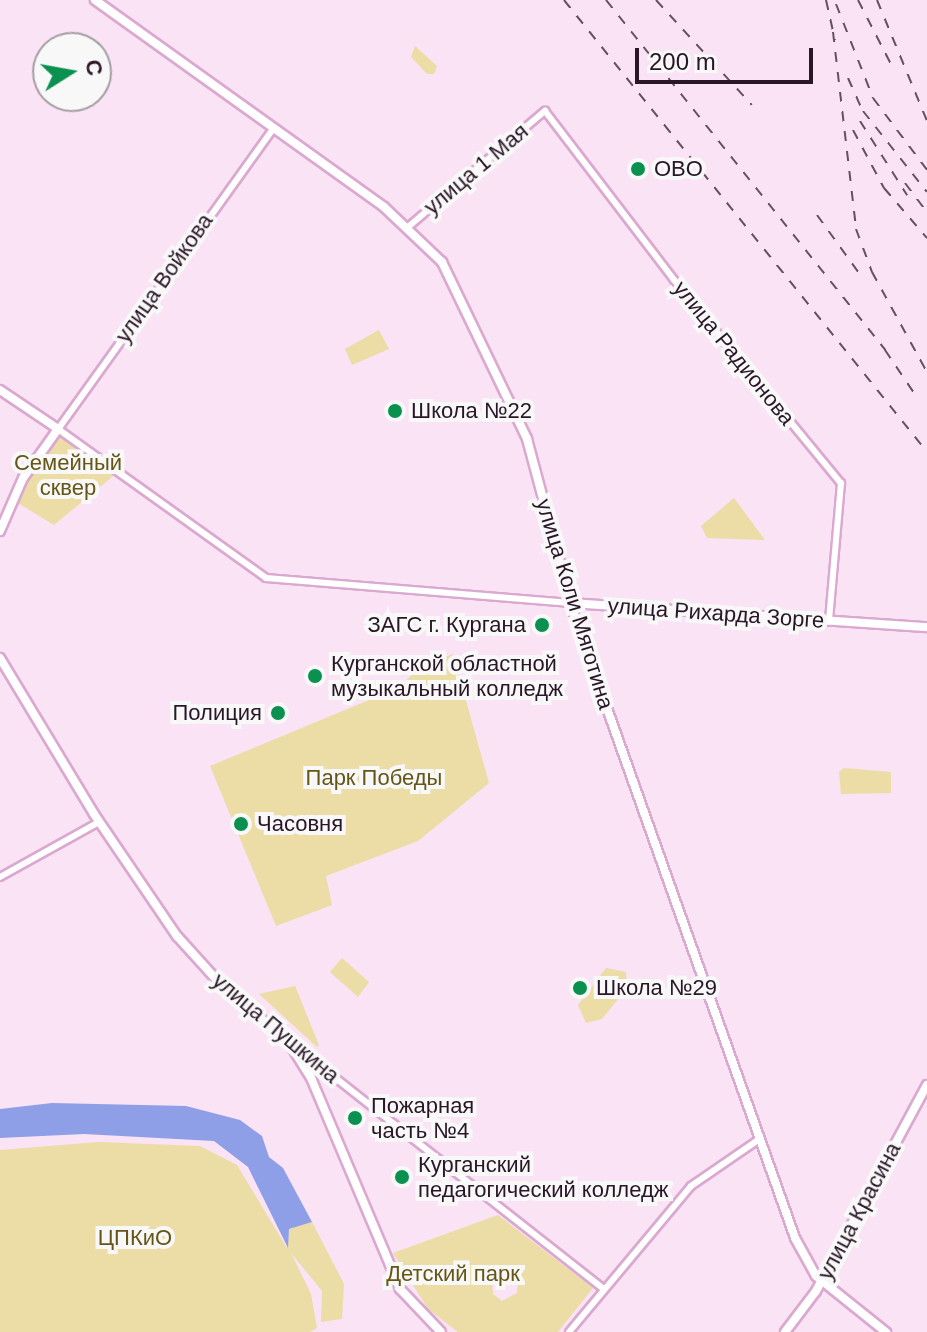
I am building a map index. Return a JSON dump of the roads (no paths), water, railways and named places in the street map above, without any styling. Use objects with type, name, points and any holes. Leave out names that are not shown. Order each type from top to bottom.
[{"type":"main road","name":"улица Коли Мяготина","points":[[95,0],[408,227],[442,262],[524,431],[571,603],[758,1140],[798,1246],[822,1281],[886,1332]]},
{"type":"main road","points":[[0,390],[58,429],[23,478],[0,531]]},
{"type":"main road","name":"улица Рихарда Зорге","points":[[571,603],[927,627]]},
{"type":"main road","name":"улица Пушкина","points":[[0,658],[99,822],[177,936],[224,988],[288,1041]]},
{"type":"main road","points":[[288,1041],[311,1078],[400,1289],[441,1332]]},
{"type":"main road","name":"улица Красина","points":[[785,1332],[822,1281],[927,1085]]},
{"type":"street","name":"улица 1 Мая","points":[[408,227],[545,111]]},
{"type":"street","name":"улица Радионова","points":[[545,111],[674,280],[841,483],[829,621]]},
{"type":"street","name":"улица Войкова","points":[[58,429],[273,129]]},
{"type":"street","name":"улица Рихарда Зорге","points":[[58,429],[266,578],[571,603]]},
{"type":"street","points":[[0,877],[99,822]]},
{"type":"street","name":"улица Пушкина","points":[[288,1041],[604,1289]]},
{"type":"street","points":[[569,1332],[691,1186],[758,1140]]},
{"type":"water","points":[[52,1103],[186,1106],[240,1120],[262,1136],[269,1157],[283,1168],[312,1222],[289,1229],[288,1248],[248,1167],[214,1141],[84,1134],[0,1138],[0,1109]]},
{"type":"railway","points":[[564,0],[927,452]]},
{"type":"railway","points":[[606,0],[885,350],[918,399]]},
{"type":"railway","points":[[656,0],[752,105]]},
{"type":"railway","points":[[826,0],[835,40]]},
{"type":"railway","points":[[858,0],[894,70]]},
{"type":"railway","points":[[877,0],[927,121]]},
{"type":"railway","points":[[836,4],[873,98],[927,170]]},
{"type":"railway","points":[[833,32],[856,229],[872,272],[927,372]]},
{"type":"railway","points":[[848,78],[863,111],[927,192]]},
{"type":"railway","points":[[860,121],[907,195]]},
{"type":"railway","points":[[853,130],[884,188],[927,238]]},
{"type":"railway","points":[[905,183],[927,212]]},
{"type":"railway","points":[[817,215],[859,273]]},
{"type":"place","name":"OBO","points":[[638,169]]},
{"type":"place","name":"Школа №22","points":[[395,411]]},
{"type":"place","name":"ЗАГС г. Кургана","points":[[542,625]]},
{"type":"place","name":"Курганской областной музыкальный колледж","points":[[315,676]]},
{"type":"place","name":"Полиция","points":[[278,713]]},
{"type":"place","name":"Часовня","points":[[241,824]]},
{"type":"place","name":"Школа №29","points":[[580,988]]},
{"type":"place","name":"Пожарная часть №4","points":[[355,1118]]},
{"type":"place","name":"Курганский педагогический колледж","points":[[402,1177]]},
{"type":"park label","name":"Семейный сквер","points":[[68,474]]},
{"type":"park label","name":"Парк Победы","points":[[374,778]]},
{"type":"park label","name":"ЦПКиО","points":[[135,1238]]},
{"type":"park label","name":"Детский парк","points":[[453,1274]]}]
